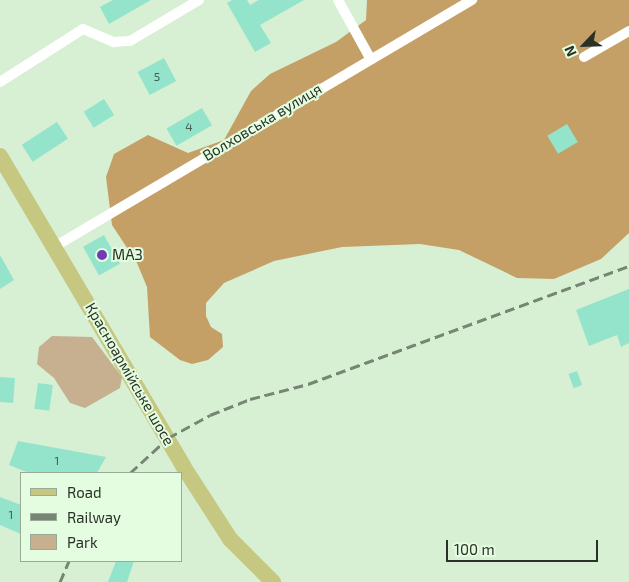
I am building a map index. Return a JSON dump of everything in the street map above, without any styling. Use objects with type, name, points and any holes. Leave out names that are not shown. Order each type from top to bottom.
[{"type":"main road","name":"Красноармійське шосе","points":[[0,156],[230,538],[273,582]]},
{"type":"street","points":[[0,82],[83,29],[114,42],[130,41],[200,0]]},
{"type":"street","points":[[338,0],[370,58]]},
{"type":"street","name":"Волховська вулиця","points":[[54,247],[370,58],[472,0]]},
{"type":"street","points":[[584,58],[629,32]]},
{"type":"green space","points":[[52,336],[92,337],[122,377],[120,388],[85,408],[70,403],[54,378],[37,364],[39,347]]},
{"type":"shaded area","points":[[367,0],[629,0],[629,233],[601,259],[554,279],[517,278],[459,250],[420,244],[342,247],[274,261],[224,283],[206,303],[206,316],[211,327],[222,334],[223,347],[208,360],[192,364],[180,360],[150,337],[147,287],[137,263],[112,225],[106,177],[114,154],[148,135],[188,153],[224,140],[251,91],[270,74],[336,42],[366,20]]},
{"type":"building","points":[[113,0],[151,0],[109,24],[100,7]]},
{"type":"building","points":[[232,0],[247,0],[250,5],[259,0],[304,0],[260,25],[271,43],[255,52],[227,3]]},
{"type":"building","points":[[164,58],[176,81],[150,95],[138,72]]},
{"type":"building","points":[[104,99],[114,115],[94,128],[84,112]]},
{"type":"building","points":[[202,108],[212,125],[176,146],[166,128]]},
{"type":"building","points":[[57,122],[68,139],[33,162],[22,145]]},
{"type":"building","points":[[567,124],[578,142],[558,154],[547,136]]},
{"type":"building","name":"МАЗ","points":[[104,235],[120,264],[99,275],[83,247]]},
{"type":"building","points":[[0,255],[14,280],[0,289]]},
{"type":"building","points":[[629,289],[629,343],[621,347],[617,335],[589,346],[576,310]]},
{"type":"building","points":[[577,371],[582,385],[574,388],[569,374]]},
{"type":"building","points":[[0,377],[15,378],[13,403],[0,402]]},
{"type":"building","points":[[38,383],[53,385],[49,411],[34,409]]},
{"type":"building","points":[[18,441],[106,457],[98,472],[26,472],[9,465]]},
{"type":"building","points":[[0,497],[20,505],[20,534],[0,525]]},
{"type":"building","points":[[116,562],[134,562],[127,582],[108,582]]},
{"type":"railway","points":[[131,472],[168,438],[210,415],[250,399],[308,384],[629,266]]},
{"type":"railway","points":[[60,582],[69,562]]},
{"type":"place","name":"МАЗ","points":[[102,255]]}]
